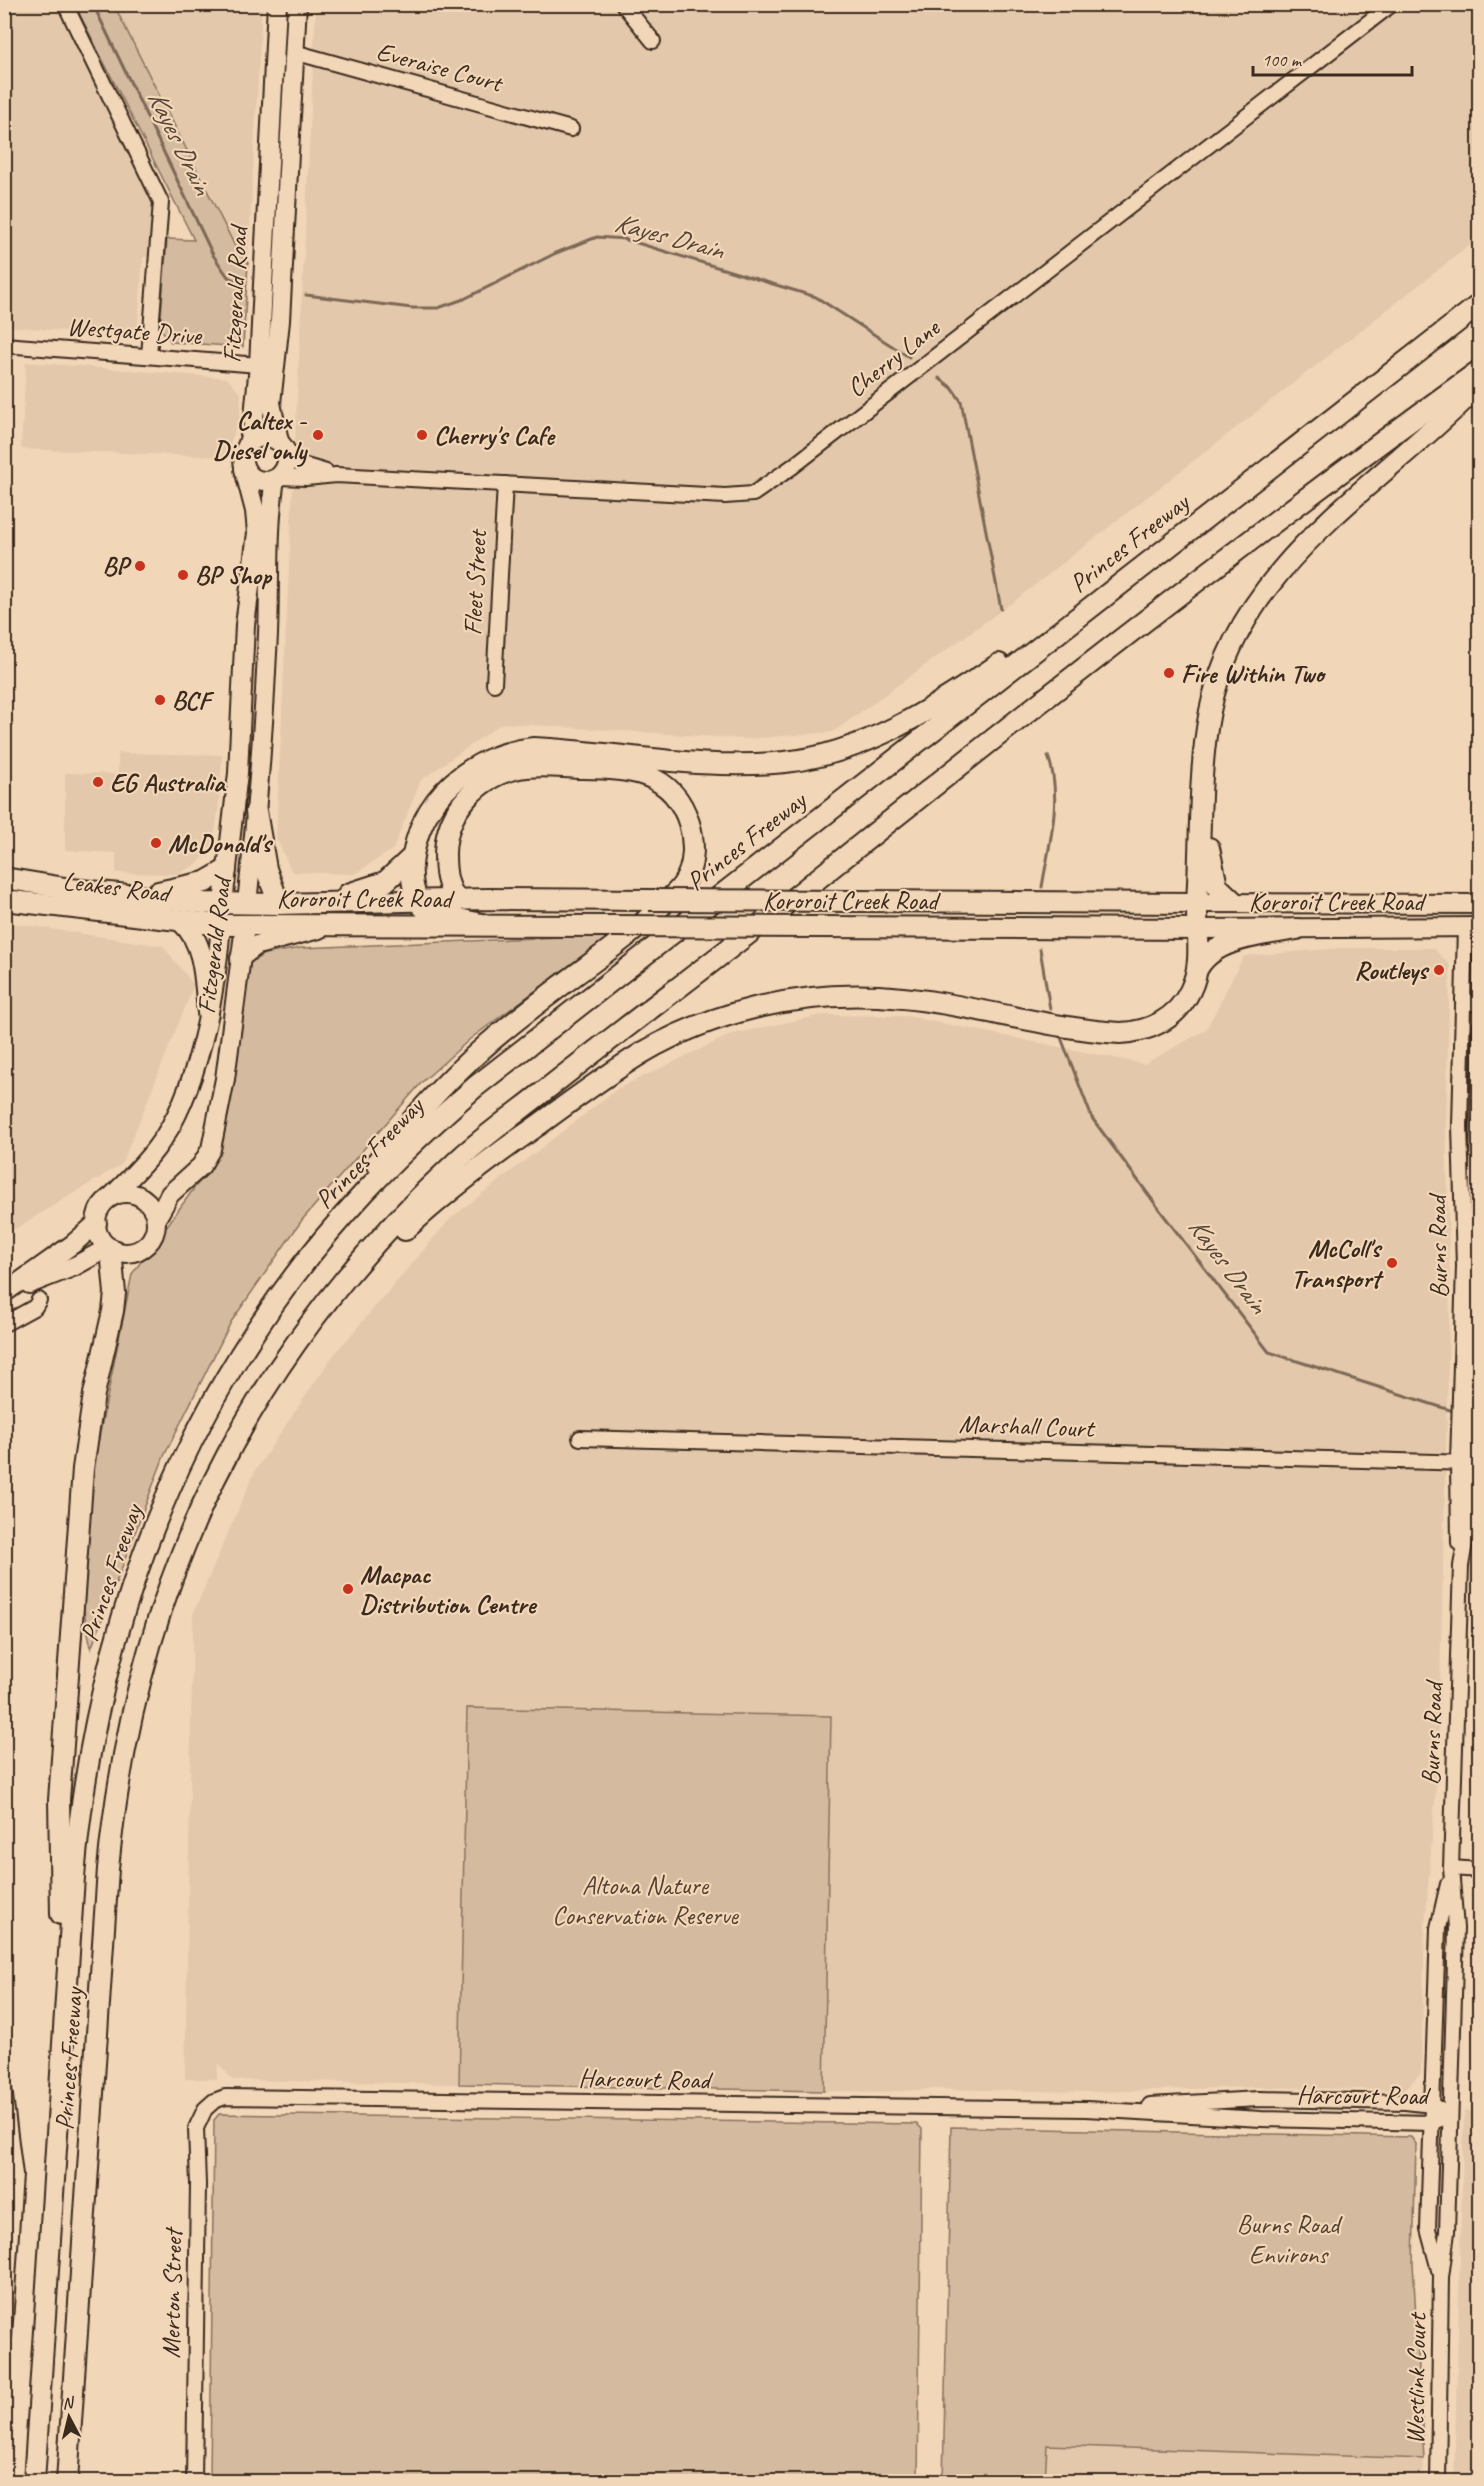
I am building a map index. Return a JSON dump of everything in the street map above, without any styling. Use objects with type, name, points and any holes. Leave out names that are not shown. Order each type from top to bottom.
[{"type":"highway","name":"Princes Freeway","points":[[34,2481],[75,1869],[83,1792],[93,1729],[116,1636],[146,1546],[170,1487],[198,1430],[247,1345],[313,1253],[361,1196],[400,1155],[475,1087],[1479,304]]},
{"type":"highway","name":"Princes Freeway","points":[[68,2481],[108,1869],[125,1743],[157,1619],[204,1500],[248,1415],[282,1362],[317,1315],[404,1213],[464,1155],[599,1047],[724,955],[903,810],[1336,474],[1479,370]]},
{"type":"highway","points":[[317,1315],[412,1224],[469,1175],[627,1063],[664,1041],[711,1021],[755,1008],[807,998],[877,996],[926,1001],[1103,1032],[1134,1033],[1160,1024],[1172,1015],[1190,993],[1197,968],[1201,810],[1210,711],[1226,661],[1251,610],[1297,553],[1323,525],[1479,384]]},
{"type":"highway","points":[[482,924],[428,911],[418,901],[412,878],[413,856],[424,821],[445,789],[473,766],[505,753],[534,748],[719,764],[786,762],[830,753],[886,732],[997,666],[1339,413]]},
{"type":"highway","points":[[247,1345],[281,1292],[342,1207],[384,1154],[441,1089],[496,1037],[621,940],[681,887],[692,865],[693,843],[688,821],[671,792],[652,777],[640,772],[616,768],[542,767],[508,770],[487,780],[470,794],[457,810],[451,824],[445,847],[446,870],[450,889],[458,900]]},
{"type":"highway","points":[[1201,810],[1215,880],[1221,891],[1234,902]]},
{"type":"highway","points":[[256,811],[266,869],[279,904]]},
{"type":"highway","points":[[322,902],[385,882],[413,856]]},
{"type":"highway","points":[[138,896],[206,882],[226,870]]},
{"type":"highway","name":"Leakes Road","points":[[4,878],[138,896],[223,903]]},
{"type":"highway","name":"Leakes Road","points":[[4,900],[220,925]]},
{"type":"highway","name":"Kororoit Creek Road","points":[[223,903],[649,900],[1197,903]]},
{"type":"highway","name":"Fitzgerald Road","points":[[220,925],[223,903]]},
{"type":"highway","name":"Fitzgerald Road","points":[[245,926],[247,904]]},
{"type":"highway","points":[[182,922],[191,931],[197,944],[205,975],[208,1013]]},
{"type":"highway","name":"Kororoit Creek Road","points":[[220,925],[397,927],[482,924],[1198,929]]},
{"type":"highway","points":[[1197,968],[1207,956],[1224,946],[1298,929]]},
{"type":"highway","points":[[66,2002],[59,1878],[62,1756],[83,1469],[94,1394],[116,1293],[112,1248]]},
{"type":"main road","name":"Fitzgerald Road","points":[[248,443],[253,426],[259,365],[277,4]]},
{"type":"main road","name":"Fitzgerald Road","points":[[281,443],[271,404],[280,321],[297,4]]},
{"type":"main road","points":[[260,436],[267,436],[281,443],[287,458],[286,465],[276,478],[268,481],[254,479],[244,469],[242,456],[248,443],[260,436]]},
{"type":"main road","name":"Fitzgerald Road","points":[[223,903],[239,762],[245,625],[256,533],[255,511],[244,469]]},
{"type":"main road","name":"Fitzgerald Road","points":[[247,904],[267,652],[272,498],[276,478]]},
{"type":"main road","name":"Kororoit Creek Road","points":[[1197,903],[1234,902],[1476,916]]},
{"type":"main road","name":"Kororoit Creek Road","points":[[1198,929],[1298,929],[1476,916]]},
{"type":"main road","name":"Fitzgerald Road","points":[[111,1197],[159,1146],[179,1109],[198,1055],[208,1013],[220,925]]},
{"type":"main road","name":"Fitzgerald Road","points":[[156,1219],[170,1194],[201,1166],[211,1149],[225,1079],[245,926]]},
{"type":"main road","points":[[240,958],[257,945],[329,926]]},
{"type":"main road","points":[[125,1193],[140,1196],[151,1205],[156,1219],[154,1234],[146,1245],[133,1252],[112,1248],[100,1237],[97,1223],[100,1208],[111,1197],[125,1193]]},
{"type":"main road","points":[[4,1294],[73,1244],[97,1223]]},
{"type":"main road","points":[[4,1294],[75,1266],[112,1248]]},
{"type":"street","points":[[65,4],[161,202],[149,356]]},
{"type":"street","points":[[623,4],[653,41]]},
{"type":"street","name":"Cherry Lane","points":[[276,478],[336,476],[725,496],[753,494],[792,467],[1392,4]]},
{"type":"street","name":"Everaise Court","points":[[294,52],[571,129]]},
{"type":"street","name":"Westgate Drive","points":[[4,345],[259,365]]},
{"type":"street","name":"Cherry Lane","points":[[281,443],[299,464],[336,476]]},
{"type":"street","name":"Fleet Street","points":[[494,684],[504,484]]},
{"type":"street","name":"Burns Road","points":[[1470,1225],[1460,1126],[1463,999],[1476,916]]},
{"type":"street","points":[[1463,999],[1479,1006]]},
{"type":"street","name":"Burns Road","points":[[1450,2115],[1456,1928],[1451,1868],[1461,1566],[1467,1531],[1464,1462],[1470,1225],[1479,1027]]},
{"type":"street","points":[[4,1324],[35,1307],[39,1300]]},
{"type":"street","name":"Marshall Court","points":[[580,1438],[1464,1462]]},
{"type":"street","points":[[1451,1868],[1479,1870]]},
{"type":"street","name":"Burns Road","points":[[1431,2123],[1438,1928],[1451,1868]]},
{"type":"street","points":[[4,2088],[15,2175],[7,2264],[4,2336]]},
{"type":"street","name":"Harcourt Road","points":[[205,2109],[214,2101],[225,2097],[254,2097],[1086,2109],[1261,2120],[1431,2123],[1450,2115]]},
{"type":"street","name":"Harcourt Road","points":[[1086,2109],[1258,2099],[1405,2102],[1432,2105],[1450,2115]]},
{"type":"street","name":"Merton Street","points":[[194,2481],[198,2184],[196,2128],[205,2109]]},
{"type":"street","name":"Westlink Court","points":[[1438,2481],[1441,2277],[1447,2232],[1450,2115]]},
{"type":"street","name":"Westlink Court","points":[[1431,2123],[1428,2229],[1441,2277]]},
{"type":"shaded area","points":[[4,5],[75,5],[100,55],[80,54],[156,199],[149,257],[143,257],[137,337],[5,326]]},
{"type":"shaded area","points":[[114,5],[262,5],[248,263],[236,248]]},
{"type":"shaded area","points":[[316,5],[1479,5],[1479,238],[1017,599],[833,732],[747,739],[502,723],[421,780],[393,849],[355,874],[292,872],[276,838]]},
{"type":"shaded area","points":[[26,362],[227,378],[241,394],[240,416],[228,457],[21,449]]},
{"type":"shaded area","points":[[118,753],[222,755],[213,846],[198,863],[179,874],[116,873],[116,853],[65,850],[65,773],[118,776]]},
{"type":"shaded area","points":[[5,922],[163,946],[194,985],[122,1164],[5,1235]]},
{"type":"shaded area","points":[[1342,948],[1433,948],[1450,965],[1446,1126],[1450,1290],[1438,1761],[1425,1926],[1421,2073],[1404,2090],[1256,2087],[1092,2092],[934,2089],[882,2092],[824,2091],[831,1716],[467,1708],[459,2084],[233,2080],[218,2063],[217,2079],[185,2079],[193,1614],[255,1471],[332,1357],[451,1218],[617,1089],[732,1034],[822,1015],[907,1016],[1144,1064],[1206,1030],[1244,956]]},
{"type":"shaded area","points":[[1479,1701],[1480,1838],[1476,1838]]},
{"type":"shaded area","points":[[1464,2111],[1480,2112],[1479,2482],[1454,2481]]},
{"type":"shaded area","points":[[1046,2445],[1424,2459],[1423,2481],[1045,2482]]},
{"type":"green space","points":[[75,5],[114,5],[236,248],[248,263],[243,347],[171,342],[160,328],[167,239],[194,240]]},
{"type":"green space","points":[[611,935],[470,1039],[422,1082],[302,1220],[231,1322],[164,1456],[91,1649],[83,1606],[94,1462],[132,1274],[195,1187],[212,1168],[221,1139],[250,963],[264,954],[301,948]]},
{"type":"green space","name":"Altona Nature Conservation Reserve","points":[[467,1708],[831,1716],[824,2091],[459,2084]]},
{"type":"green space","points":[[219,2114],[917,2124],[922,2129],[918,2481],[210,2481],[214,2120]]},
{"type":"green space","name":"Burns Road Environs","points":[[951,2127],[1411,2137],[1416,2144],[1413,2263],[1424,2459],[1047,2445],[1045,2481],[943,2481]]},
{"type":"waterway","name":"Kayes Drain","points":[[93,4],[213,255],[228,277],[245,285]]},
{"type":"waterway","name":"Kayes Drain","points":[[306,295],[412,308],[438,308],[464,299],[556,253],[597,237],[624,239],[816,297],[909,357]]},
{"type":"waterway","name":"Kayes Drain","points":[[939,378],[952,388],[961,401],[1001,609]]},
{"type":"waterway","name":"Kayes Drain","points":[[1042,887],[1055,804],[1048,756]]},
{"type":"waterway","name":"Kayes Drain","points":[[1040,949],[1050,1009]]},
{"type":"waterway","name":"Kayes Drain","points":[[1060,1035],[1092,1118],[1269,1352],[1453,1411]]},
{"type":"place","name":"Caltex - Diesel only","points":[[318,435]]},
{"type":"place","name":"Cherry's Cafe","points":[[422,435]]},
{"type":"place","name":"BP","points":[[140,566]]},
{"type":"place","name":"BP Shop","points":[[183,575]]},
{"type":"place","name":"Fire Within Two","points":[[1169,673]]},
{"type":"place","name":"BCF","points":[[160,700]]},
{"type":"place","name":"EG Australia","points":[[98,782]]},
{"type":"place","name":"McDonald's","points":[[156,843]]},
{"type":"place","name":"Routleys","points":[[1439,970]]},
{"type":"place","name":"McColl's Transport","points":[[1392,1263]]},
{"type":"place","name":"Macpac Distribution Centre","points":[[348,1589]]}]
